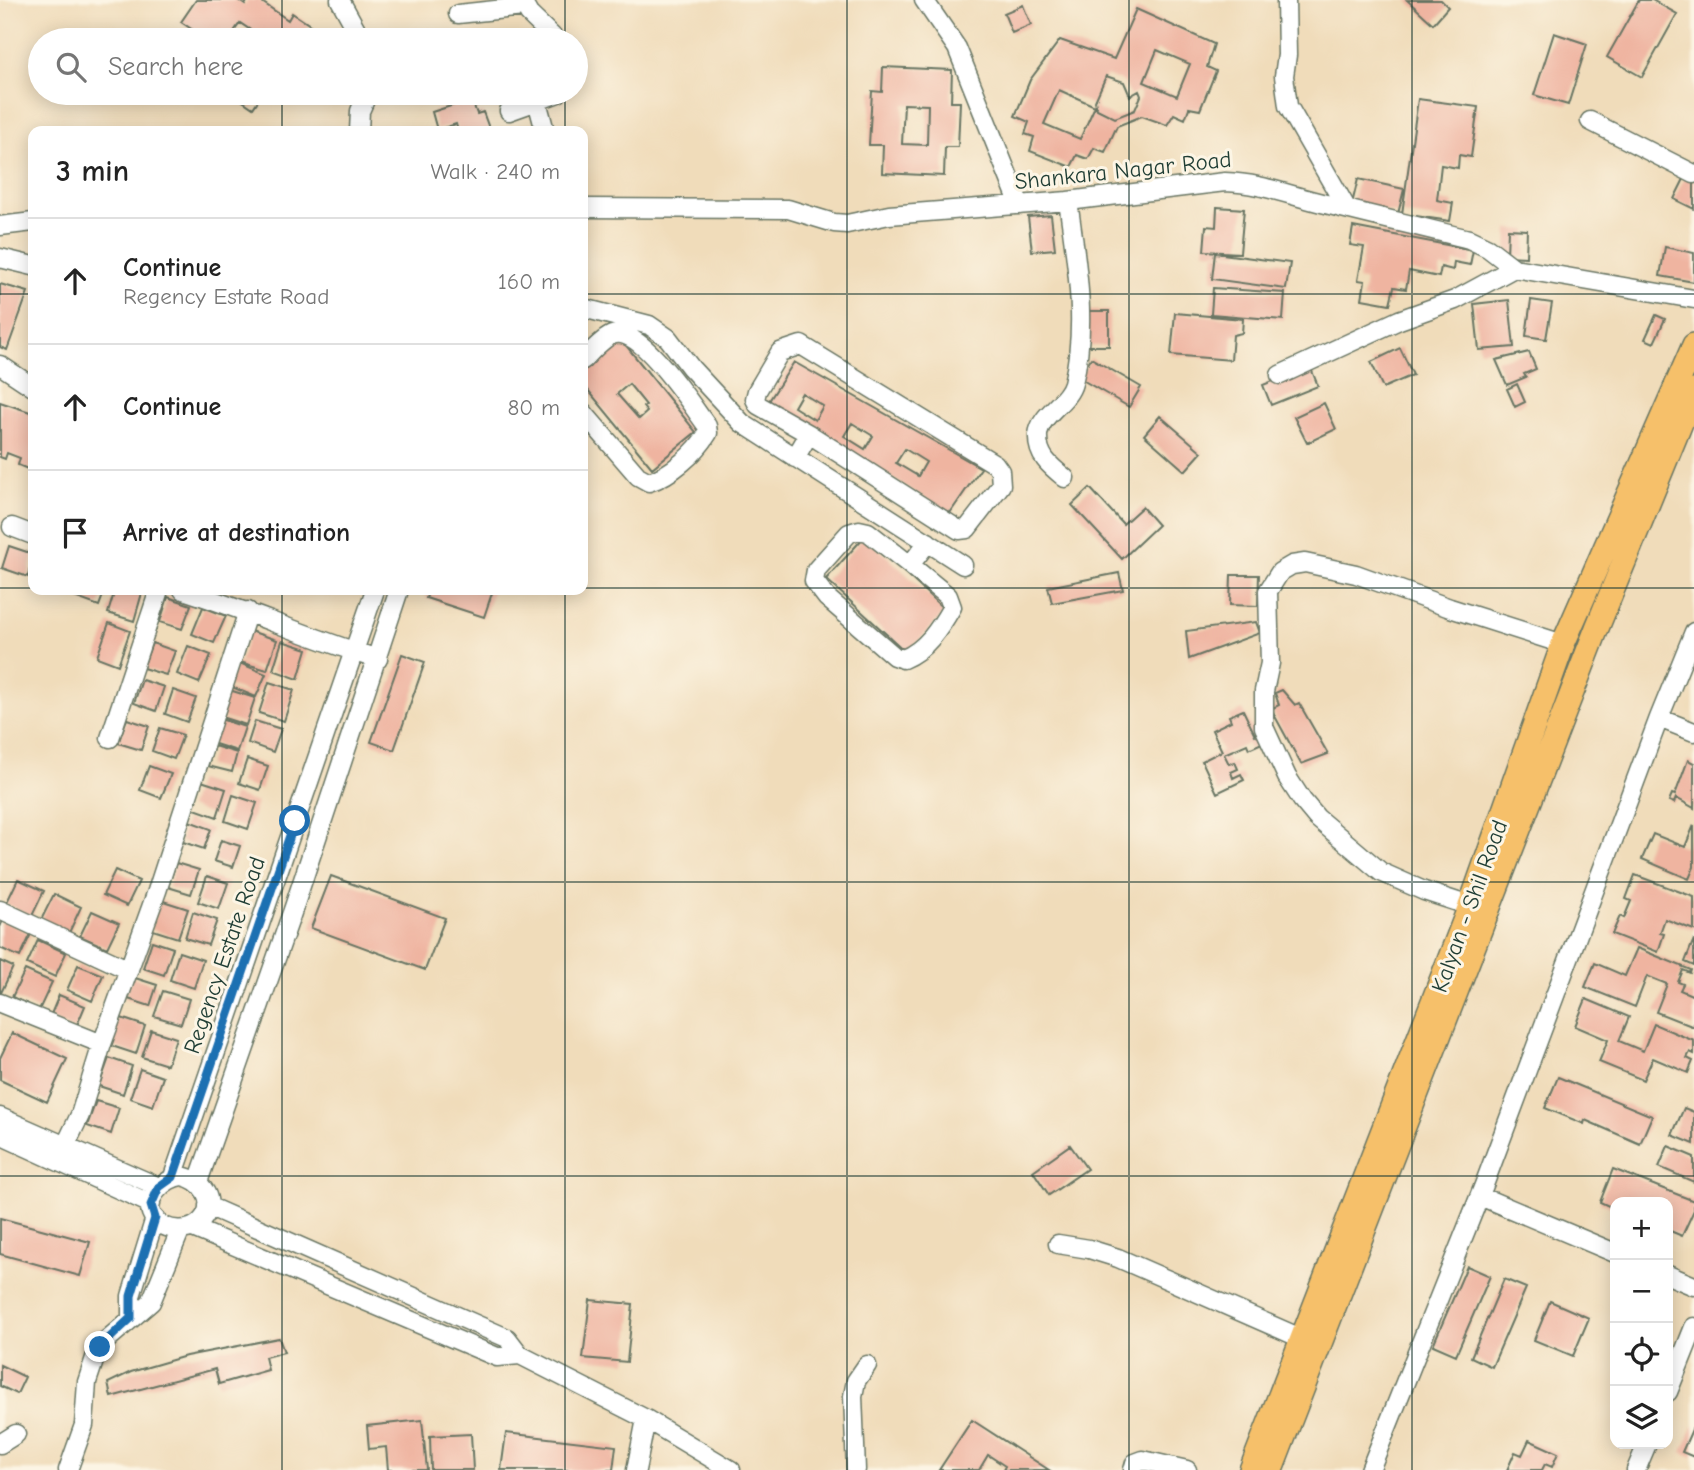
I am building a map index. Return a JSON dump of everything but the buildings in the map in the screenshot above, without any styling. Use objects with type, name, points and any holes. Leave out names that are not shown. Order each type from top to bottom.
[{"type":"main road","name":"Kalyan - Shil Road","points":[[1251,1470],[1470,906],[1563,644],[1694,345]]},
{"type":"main road","name":"Kalyan - Shil Road","points":[[1271,1470],[1597,628],[1694,391]]},
{"type":"street","points":[[340,0],[355,28]]},
{"type":"street","points":[[924,0],[957,48],[1020,205]]},
{"type":"street","points":[[1286,0],[1287,55],[1284,76],[1289,106],[1347,209]]},
{"type":"street","points":[[458,14],[522,3],[545,28]]},
{"type":"street","points":[[359,126],[363,105]]},
{"type":"street","points":[[509,111],[526,105]]},
{"type":"street","points":[[538,105],[544,126]]},
{"type":"street","points":[[1590,121],[1694,174]]},
{"type":"street","name":"Shankara Nagar Road","points":[[588,208],[788,209],[834,223],[847,224],[889,215],[1068,201],[1244,183],[1271,187],[1469,239],[1488,248],[1514,268],[1694,299]]},
{"type":"street","points":[[1065,478],[1042,459],[1038,438],[1040,424],[1072,387],[1081,344],[1068,201]]},
{"type":"street","points":[[0,226],[28,223]]},
{"type":"street","points":[[0,258],[28,265]]},
{"type":"street","points":[[1280,375],[1399,320],[1455,300],[1514,268]]},
{"type":"street","points":[[588,308],[649,325],[668,338],[691,368],[742,423],[963,565]]},
{"type":"street","points":[[588,356],[612,335],[622,334],[636,340],[654,356],[707,426],[708,433],[703,441],[663,477],[649,482],[638,476],[588,418]]},
{"type":"street","points":[[801,345],[995,464],[1000,471],[1002,485],[967,529],[959,530],[809,434],[758,405],[755,400],[757,391],[780,352],[801,345]]},
{"type":"street","points":[[0,365],[28,384]]},
{"type":"street","points":[[674,383],[691,368]]},
{"type":"street","points":[[795,458],[809,434]]},
{"type":"street","points":[[12,527],[28,533]]},
{"type":"street","points":[[859,530],[868,532],[910,565],[948,596],[952,607],[943,623],[918,653],[903,659],[894,656],[827,598],[814,582],[816,570],[849,533],[859,530]]},
{"type":"street","points":[[910,565],[928,542]]},
{"type":"street","points":[[1470,906],[1424,891],[1381,872],[1317,818],[1287,777],[1264,727],[1264,691],[1270,663],[1268,592],[1280,572],[1292,565],[1305,563],[1356,574],[1563,644]]},
{"type":"street","points":[[110,738],[157,595]]},
{"type":"street","points":[[198,595],[378,659]]},
{"type":"street","name":"Regency Estate Road","points":[[166,1182],[262,919],[373,595]]},
{"type":"street","points":[[198,1182],[287,928],[398,595]]},
{"type":"street","points":[[62,1153],[80,1115],[102,1044],[130,970],[248,611]]},
{"type":"street","points":[[1370,1470],[1480,1196],[1659,718],[1694,632]]},
{"type":"street","points":[[1659,718],[1694,732]]},
{"type":"street","points":[[0,910],[130,970]]},
{"type":"street","points":[[262,919],[287,928]]},
{"type":"street","points":[[0,1003],[102,1044]]},
{"type":"street","points":[[0,1116],[153,1211],[166,1226],[186,1229],[321,1282],[497,1357],[520,1355]]},
{"type":"street","points":[[0,1135],[166,1182],[191,1178],[198,1182],[208,1197],[206,1215],[186,1229],[151,1302],[100,1347],[94,1358],[87,1382],[84,1425],[68,1470]]},
{"type":"street","points":[[131,1318],[131,1296],[153,1211],[166,1182]]},
{"type":"street","points":[[1480,1196],[1610,1251]]},
{"type":"street","points":[[208,1206],[507,1338],[520,1355],[646,1419],[731,1470]]},
{"type":"street","points":[[1058,1244],[1089,1249],[1118,1258],[1303,1339]]},
{"type":"street","points":[[321,1282],[333,1260]]},
{"type":"street","points":[[1673,1277],[1694,1286]]},
{"type":"street","points":[[1670,1386],[1694,1327]]},
{"type":"street","points":[[856,1470],[853,1395],[856,1381],[867,1365]]},
{"type":"street","points":[[636,1470],[646,1419]]},
{"type":"street","points":[[0,1444],[16,1434]]},
{"type":"street","points":[[1636,1470],[1645,1449]]},
{"type":"street","points":[[1133,1470],[1135,1463],[1143,1460],[1187,1470]]},
{"type":"route","points":[[100,1347],[131,1318],[131,1296],[155,1218],[151,1205],[159,1187],[173,1177],[295,821]]}]
